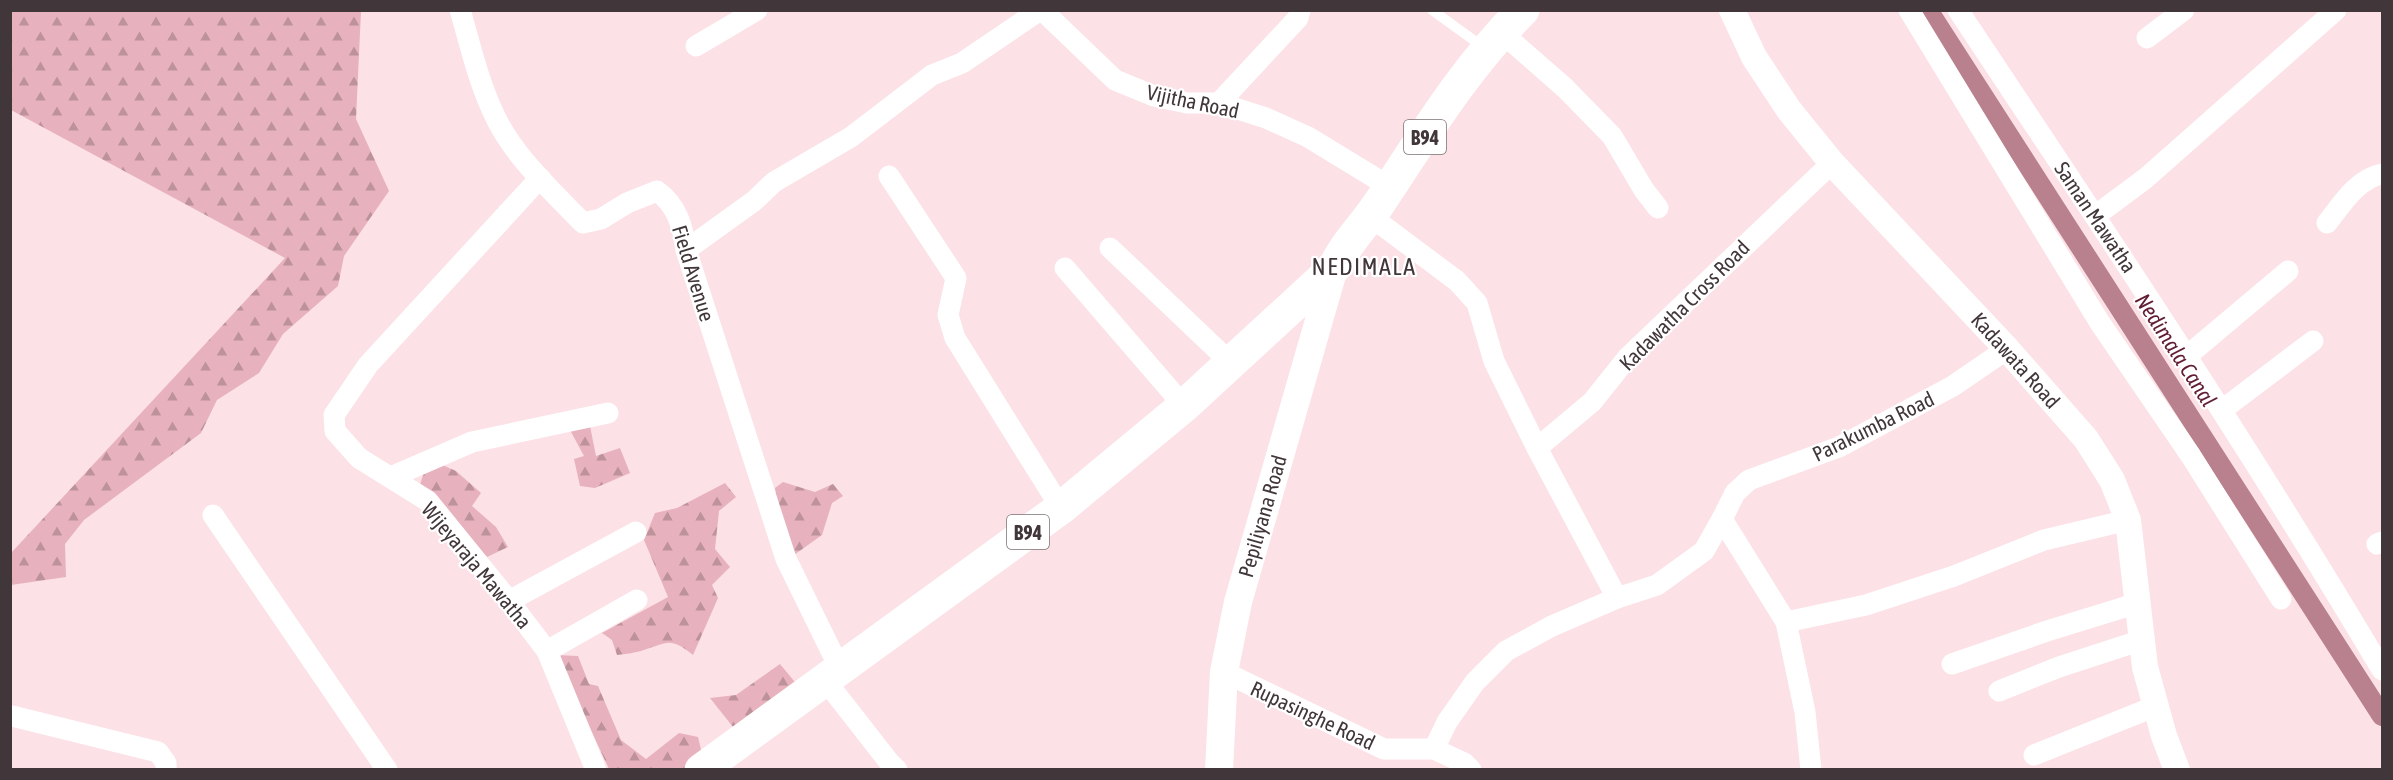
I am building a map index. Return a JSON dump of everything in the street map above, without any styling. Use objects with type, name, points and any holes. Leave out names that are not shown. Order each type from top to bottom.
[{"type":"main road","name":"B94","points":[[701,770],[1061,508],[1232,363],[1334,268],[1338,257],[1503,31]]},
{"type":"main road","name":"Pepiliyana Road","points":[[1219,770],[1224,672],[1238,602],[1334,268]]},
{"type":"street","name":"Field Avenue","points":[[460,10],[493,113],[513,145],[540,178],[583,223],[601,219],[627,203],[657,191],[667,198],[682,224],[686,250],[786,559],[833,675],[881,753],[897,770]]},
{"type":"street","points":[[696,45],[757,10]]},
{"type":"street","points":[[686,250],[754,201],[774,182],[851,137],[932,75],[962,63],[1041,10]]},
{"type":"street","name":"Vijitha Road","points":[[1041,10],[1115,80],[1154,96],[1187,103],[1219,103],[1266,118],[1308,137],[1390,187]]},
{"type":"street","points":[[1219,103],[1298,18],[1300,10]]},
{"type":"street","name":"Kadawata Road","points":[[1732,10],[1754,57],[1789,110],[1832,163],[2007,349],[2086,439],[2112,480],[2128,520],[2145,667],[2164,736],[2178,770]]},
{"type":"street","points":[[1909,10],[2100,323],[2191,456],[2281,599]]},
{"type":"street","name":"Saman Mawatha","points":[[1958,10],[2222,410],[2382,670]]},
{"type":"street","points":[[2147,38],[2184,10]]},
{"type":"street","points":[[2096,216],[2146,178],[2336,10]]},
{"type":"street","points":[[1503,31],[1565,88],[1612,136],[1644,190],[1658,208]]},
{"type":"street","name":"Kadawatha Cross Road","points":[[1537,448],[1592,402],[1628,357],[1832,163]]},
{"type":"street","points":[[2327,223],[2351,192],[2374,176],[2382,174]]},
{"type":"street","points":[[889,176],[956,278],[948,315],[955,338],[1061,508]]},
{"type":"street","name":"Wijeyaraja Mawatha","points":[[540,178],[368,366],[334,415],[335,431],[359,458],[428,501],[547,651],[596,770]]},
{"type":"street","points":[[1370,216],[1457,281],[1477,303],[1494,361],[1537,448],[1617,598]]},
{"type":"street","points":[[1110,248],[1232,363]]},
{"type":"street","points":[[1065,268],[1184,406]]},
{"type":"street","points":[[2187,356],[2288,271]]},
{"type":"street","points":[[2222,410],[2313,341]]},
{"type":"street","name":"Parakumba Road","points":[[1722,519],[1735,493],[1749,480],[1839,447],[1953,386],[2007,349]]},
{"type":"street","points":[[391,477],[472,442],[608,413]]},
{"type":"street","points":[[213,515],[387,770]]},
{"type":"street","points":[[1434,749],[1447,722],[1475,682],[1506,651],[1552,626],[1617,598],[1658,585],[1704,551],[1722,519],[1786,622],[1805,712],[1811,770]]},
{"type":"street","points":[[1786,622],[1866,605],[1954,576],[2044,540],[2128,520]]},
{"type":"street","points":[[509,602],[636,532]]},
{"type":"street","points":[[547,651],[637,600]]},
{"type":"street","points":[[1952,664],[2138,603]]},
{"type":"street","points":[[1999,691],[2059,667],[2142,640]]},
{"type":"street","name":"Rupasinghe Road","points":[[1224,672],[1384,749],[1434,749],[1464,763],[1471,770]]},
{"type":"street","points":[[2034,755],[2156,706]]},
{"type":"street","points":[[12,716],[158,753],[166,763],[166,770]]},
{"type":"lane","points":[[1432,10],[1503,31]]},
{"type":"green space","points":[[11,10],[361,11],[356,119],[389,191],[344,256],[338,286],[283,334],[259,373],[217,400],[201,433],[84,520],[65,544],[66,577],[11,585],[11,553],[285,258],[11,110]]},
{"type":"green space","points":[[590,426],[596,456],[620,448],[630,473],[595,488],[580,486],[574,459],[584,456],[570,430]]},
{"type":"green space","points":[[438,463],[456,471],[481,493],[472,506],[496,527],[508,547],[487,557],[419,488],[424,472]]},
{"type":"green space","points":[[783,482],[815,492],[833,484],[843,496],[832,503],[822,535],[794,555],[778,508],[775,488]]},
{"type":"green space","points":[[725,483],[736,497],[719,511],[715,549],[730,567],[712,585],[718,598],[693,655],[679,645],[668,643],[638,652],[617,655],[612,640],[602,633],[668,597],[644,540],[655,513],[677,508]]},
{"type":"green space","points":[[556,655],[578,656],[589,684],[598,686],[621,740],[646,759],[679,733],[698,737],[703,758],[686,769],[609,769]]},
{"type":"green space","points":[[780,664],[799,687],[737,732],[710,698],[736,695]]},
{"type":"waterway","name":"Nedimala Canal","points":[[1928,10],[2382,716]]},
{"type":"district","name":"NEDIMALA","points":[[1364,266]]}]
